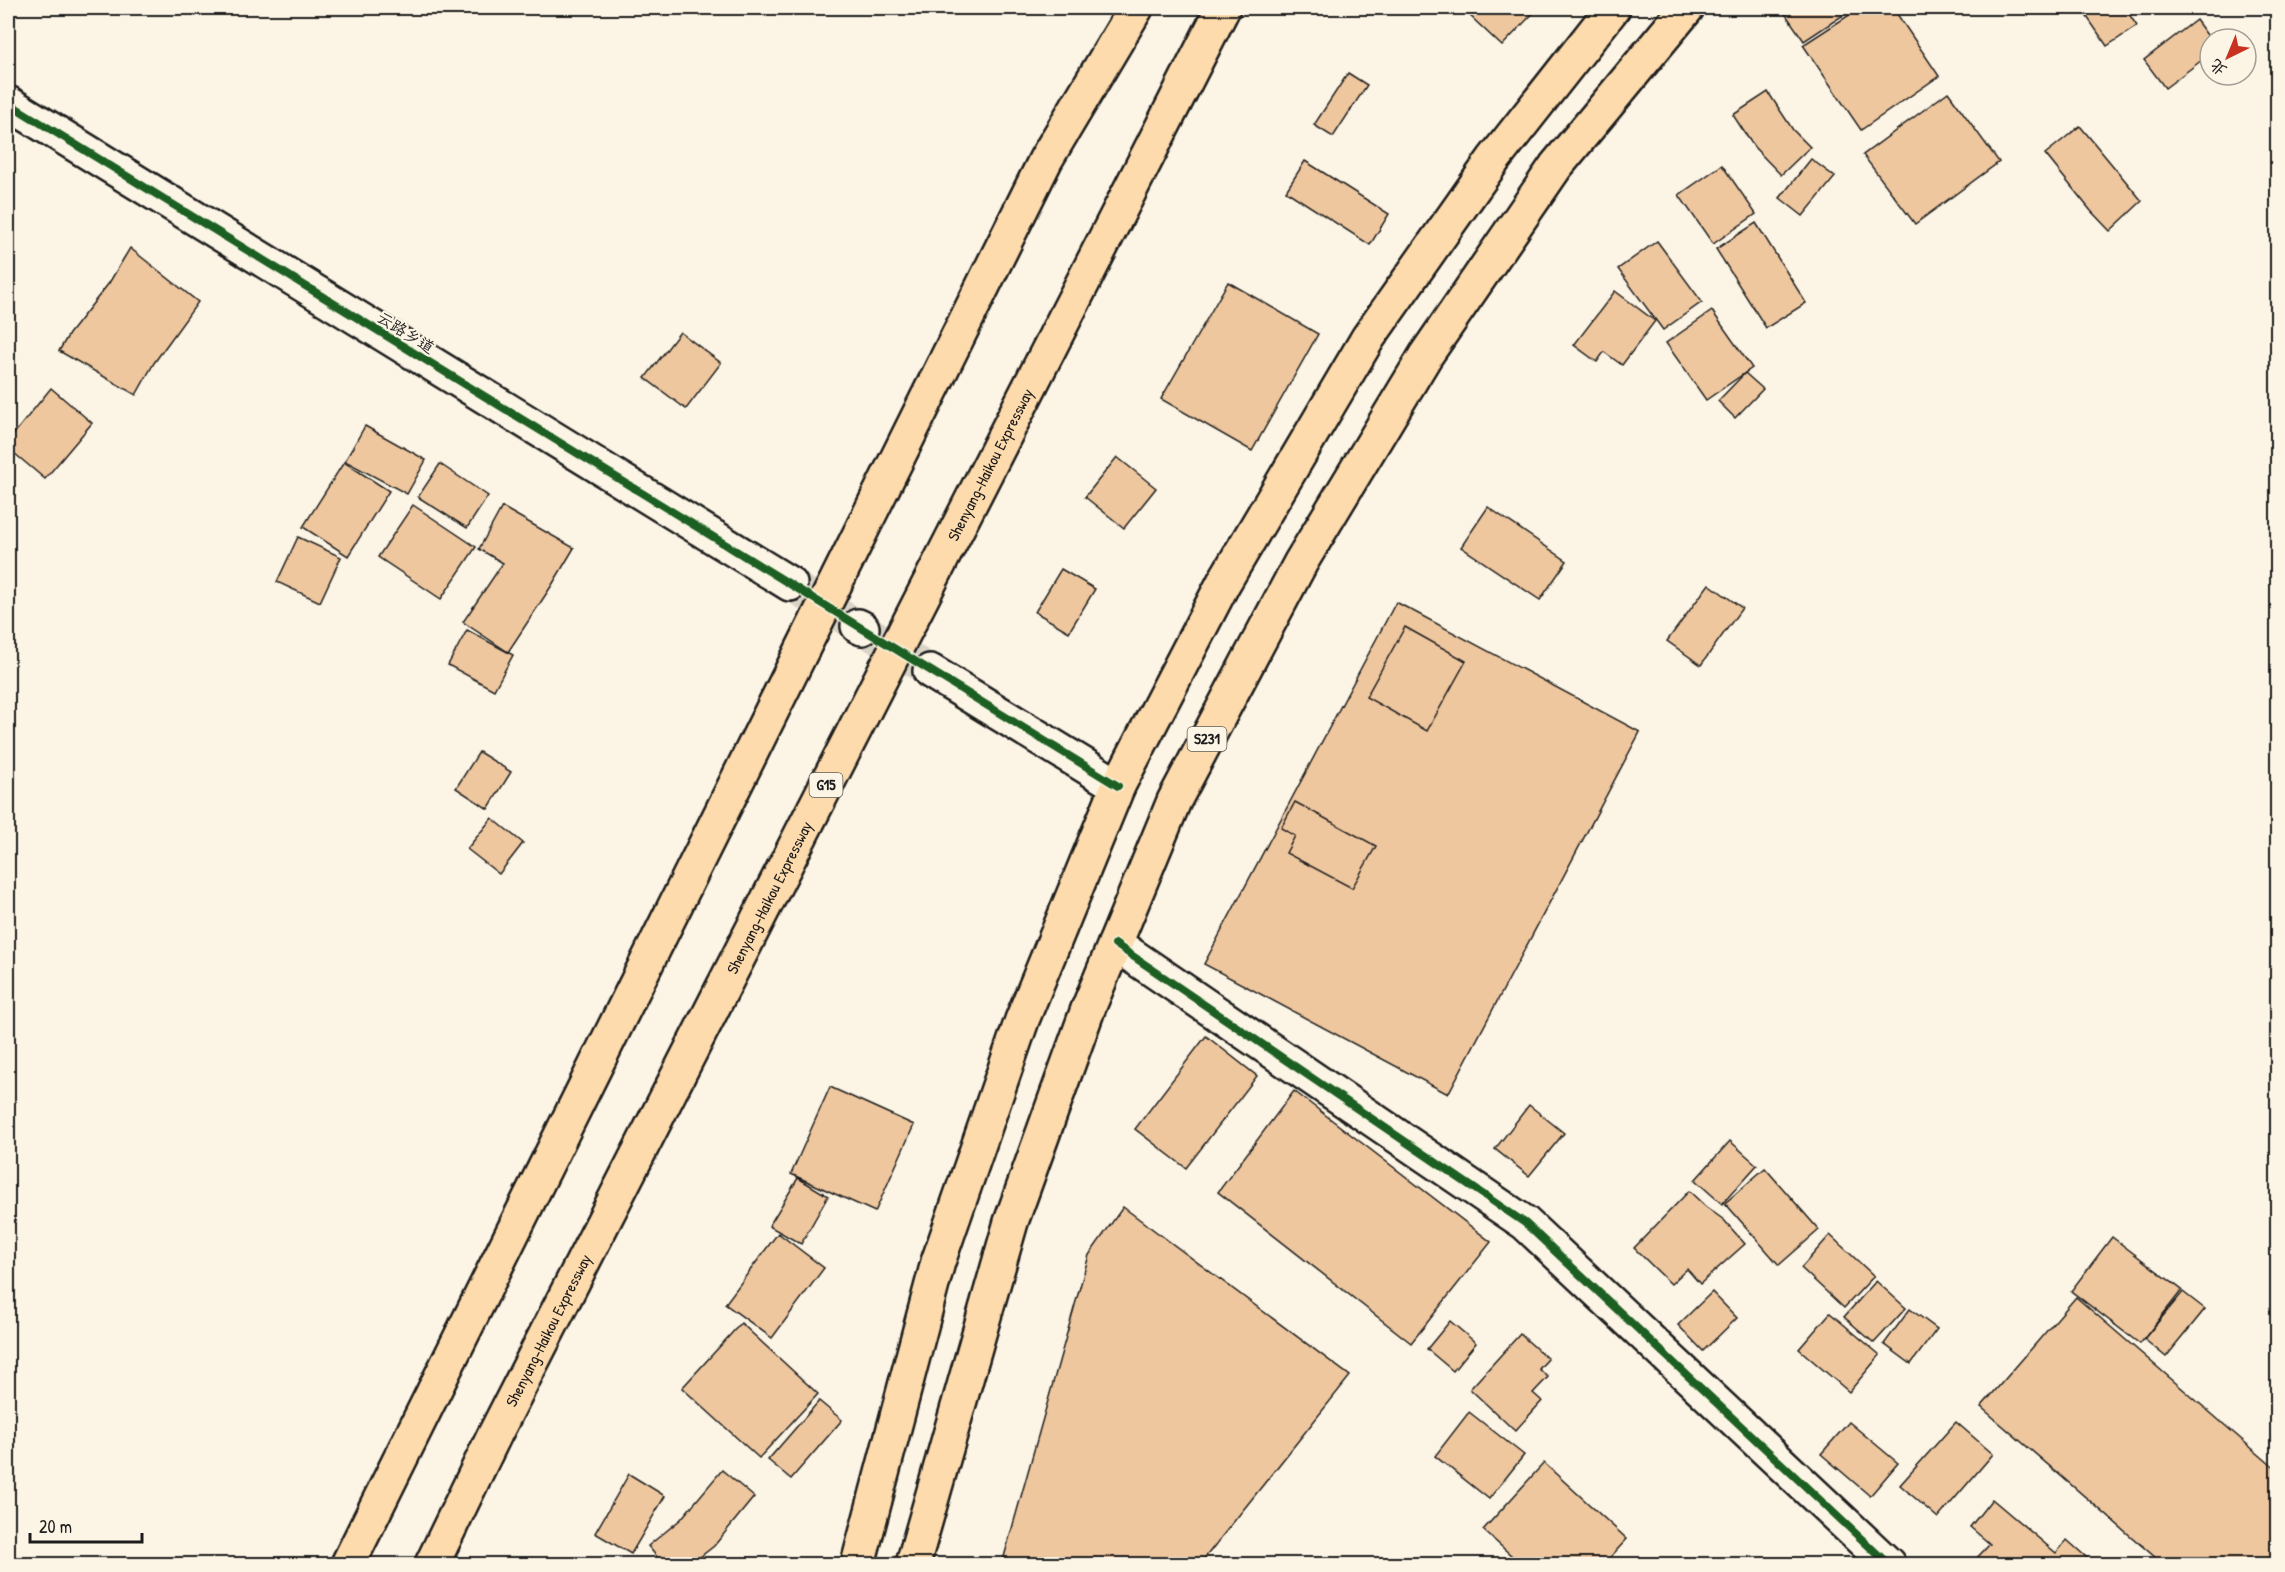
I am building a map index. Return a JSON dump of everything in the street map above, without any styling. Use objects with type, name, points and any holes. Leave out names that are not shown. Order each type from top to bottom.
[{"type":"main road","points":[[348,1564],[1046,159],[1136,8]]},
{"type":"main road","name":"Shenyang-Haikou Expressway","points":[[432,1564],[494,1436],[1223,8]]},
{"type":"main road","points":[[858,1564],[938,1262],[1022,1020],[1118,786],[1224,582],[1368,338],[1494,159],[1613,8]]},
{"type":"main road","name":"S231","points":[[913,1564],[1011,1222],[1088,1009],[1174,801],[1301,562],[1426,355],[1556,166],[1687,8]]},
{"type":"street","name":"云路乡道","points":[[8,103],[790,584]]},
{"type":"street","points":[[930,671],[1118,786]]},
{"type":"street","points":[[1115,944],[1525,1223],[1888,1564]]},
{"type":"building","points":[[1472,8],[1538,8],[1502,46],[1467,13]]},
{"type":"building","points":[[1791,8],[1854,8],[1804,41],[1784,12]]},
{"type":"building","points":[[1860,8],[1893,8],[1939,76],[1861,130],[1803,45]]},
{"type":"building","points":[[2081,8],[2125,8],[2137,26],[2107,46]]},
{"type":"building","points":[[2196,20],[2201,27],[2198,27],[2198,63],[2165,88],[2144,60]]},
{"type":"building","points":[[1348,73],[1367,85],[1333,137],[1314,125]]},
{"type":"building","points":[[1768,92],[1793,130],[1810,147],[1781,175],[1754,147],[1733,115]]},
{"type":"building","points":[[1948,92],[1999,162],[1915,224],[1863,155]]},
{"type":"building","points":[[2080,126],[2142,201],[2110,231],[2045,154]]},
{"type":"building","points":[[1811,159],[1835,177],[1803,216],[1780,198]]},
{"type":"building","points":[[1305,161],[1389,214],[1370,245],[1286,191]]},
{"type":"building","points":[[1722,165],[1756,214],[1713,244],[1679,195]]},
{"type":"building","points":[[1756,223],[1806,303],[1766,328],[1716,249]]},
{"type":"building","points":[[1657,241],[1702,302],[1663,330],[1618,269]]},
{"type":"building","points":[[130,248],[198,302],[154,363],[136,395],[59,351],[69,334],[109,283]]},
{"type":"building","points":[[1228,282],[1318,334],[1252,451],[1161,399]]},
{"type":"building","points":[[1615,291],[1655,321],[1622,365],[1604,352],[1597,362],[1574,345]]},
{"type":"building","points":[[1712,311],[1752,368],[1706,400],[1666,343]]},
{"type":"building","points":[[680,332],[721,363],[686,409],[645,378]]},
{"type":"building","points":[[1745,373],[1763,389],[1735,418],[1718,401]]},
{"type":"building","points":[[51,388],[92,423],[45,479],[8,448],[8,441]]},
{"type":"building","points":[[365,426],[426,460],[407,494],[345,461]]},
{"type":"building","points":[[1117,457],[1156,488],[1124,528],[1085,497]]},
{"type":"building","points":[[344,462],[389,491],[348,556],[303,527]]},
{"type":"building","points":[[440,464],[488,496],[467,528],[418,497]]},
{"type":"building","points":[[413,505],[476,547],[441,599],[378,557]]},
{"type":"building","points":[[502,507],[574,548],[508,652],[463,622],[503,563],[479,549]]},
{"type":"building","points":[[1488,507],[1567,561],[1540,600],[1461,547]]},
{"type":"building","points":[[298,537],[341,557],[320,602],[277,582]]},
{"type":"building","points":[[1061,569],[1095,589],[1069,632],[1035,612]]},
{"type":"building","points":[[1709,584],[1742,608],[1701,665],[1667,641]]},
{"type":"building","points":[[1396,602],[1640,732],[1448,1094],[1204,964]]},
{"type":"building","points":[[1405,627],[1466,661],[1427,731],[1366,697]]},
{"type":"building","points":[[467,630],[513,655],[494,690],[448,665]]},
{"type":"building","points":[[479,752],[511,772],[488,809],[456,788]]},
{"type":"building","points":[[1295,802],[1376,846],[1352,888],[1286,853],[1295,836],[1281,828]]},
{"type":"building","points":[[492,818],[523,843],[499,874],[467,849]]},
{"type":"building","points":[[1206,1036],[1257,1076],[1186,1168],[1135,1129]]},
{"type":"building","points":[[830,1087],[914,1125],[875,1212],[791,1174]]},
{"type":"building","points":[[1294,1091],[1491,1242],[1411,1343],[1218,1192]]},
{"type":"building","points":[[1529,1105],[1564,1133],[1529,1176],[1495,1149]]},
{"type":"building","points":[[1730,1141],[1757,1165],[1722,1204],[1695,1180]]},
{"type":"building","points":[[1765,1168],[1819,1230],[1779,1265],[1725,1203]]},
{"type":"building","points":[[798,1178],[828,1196],[801,1244],[769,1226]]},
{"type":"building","points":[[1689,1191],[1724,1220],[1745,1244],[1700,1284],[1687,1269],[1671,1284],[1634,1248]]},
{"type":"building","points":[[1123,1207],[1350,1376],[1200,1564],[1002,1564],[1089,1255]]},
{"type":"building","points":[[778,1233],[824,1268],[772,1338],[725,1304]]},
{"type":"building","points":[[1830,1235],[1874,1276],[1844,1308],[1801,1268]]},
{"type":"building","points":[[2112,1237],[2182,1290],[2140,1344],[2071,1291]]},
{"type":"building","points":[[1876,1281],[1906,1308],[1874,1343],[1844,1317]]},
{"type":"building","points":[[1712,1292],[1737,1318],[1703,1351],[1678,1325]]},
{"type":"building","points":[[2183,1292],[2205,1309],[2166,1357],[2144,1339]]},
{"type":"building","points":[[2076,1297],[2278,1471],[2276,1564],[2163,1564],[1981,1407]]},
{"type":"building","points":[[1910,1309],[1937,1329],[1911,1364],[1884,1344]]},
{"type":"building","points":[[1830,1313],[1880,1355],[1849,1392],[1799,1349]]},
{"type":"building","points":[[1450,1321],[1476,1343],[1453,1371],[1427,1349]]},
{"type":"building","points":[[741,1323],[818,1394],[759,1458],[682,1388]]},
{"type":"building","points":[[1520,1334],[1548,1359],[1539,1369],[1548,1377],[1533,1393],[1542,1401],[1515,1431],[1470,1389]]},
{"type":"building","points":[[819,1401],[842,1420],[791,1479],[768,1460]]},
{"type":"building","points":[[1469,1412],[1524,1455],[1489,1499],[1435,1456]]},
{"type":"building","points":[[1849,1422],[1898,1463],[1870,1496],[1821,1454]]},
{"type":"building","points":[[1956,1422],[1993,1454],[1938,1518],[1900,1485]]},
{"type":"building","points":[[1544,1463],[1627,1539],[1604,1564],[1521,1564],[1483,1530]]},
{"type":"building","points":[[722,1470],[754,1497],[714,1546],[691,1564],[663,1564],[648,1546],[681,1519]]},
{"type":"building","points":[[629,1474],[665,1496],[631,1554],[595,1533]]},
{"type":"building","points":[[1992,1499],[2056,1553],[2067,1540],[2094,1564],[2053,1564],[2050,1561],[2047,1564],[1971,1564],[1990,1544],[1970,1527]]},
{"type":"tunnel","points":[[790,584],[858,626]]},
{"type":"tunnel","points":[[862,628],[930,671]]},
{"type":"cycle path","points":[[8,103],[1118,786]]},
{"type":"cycle path","points":[[1115,944],[1525,1223],[1888,1564]]}]
